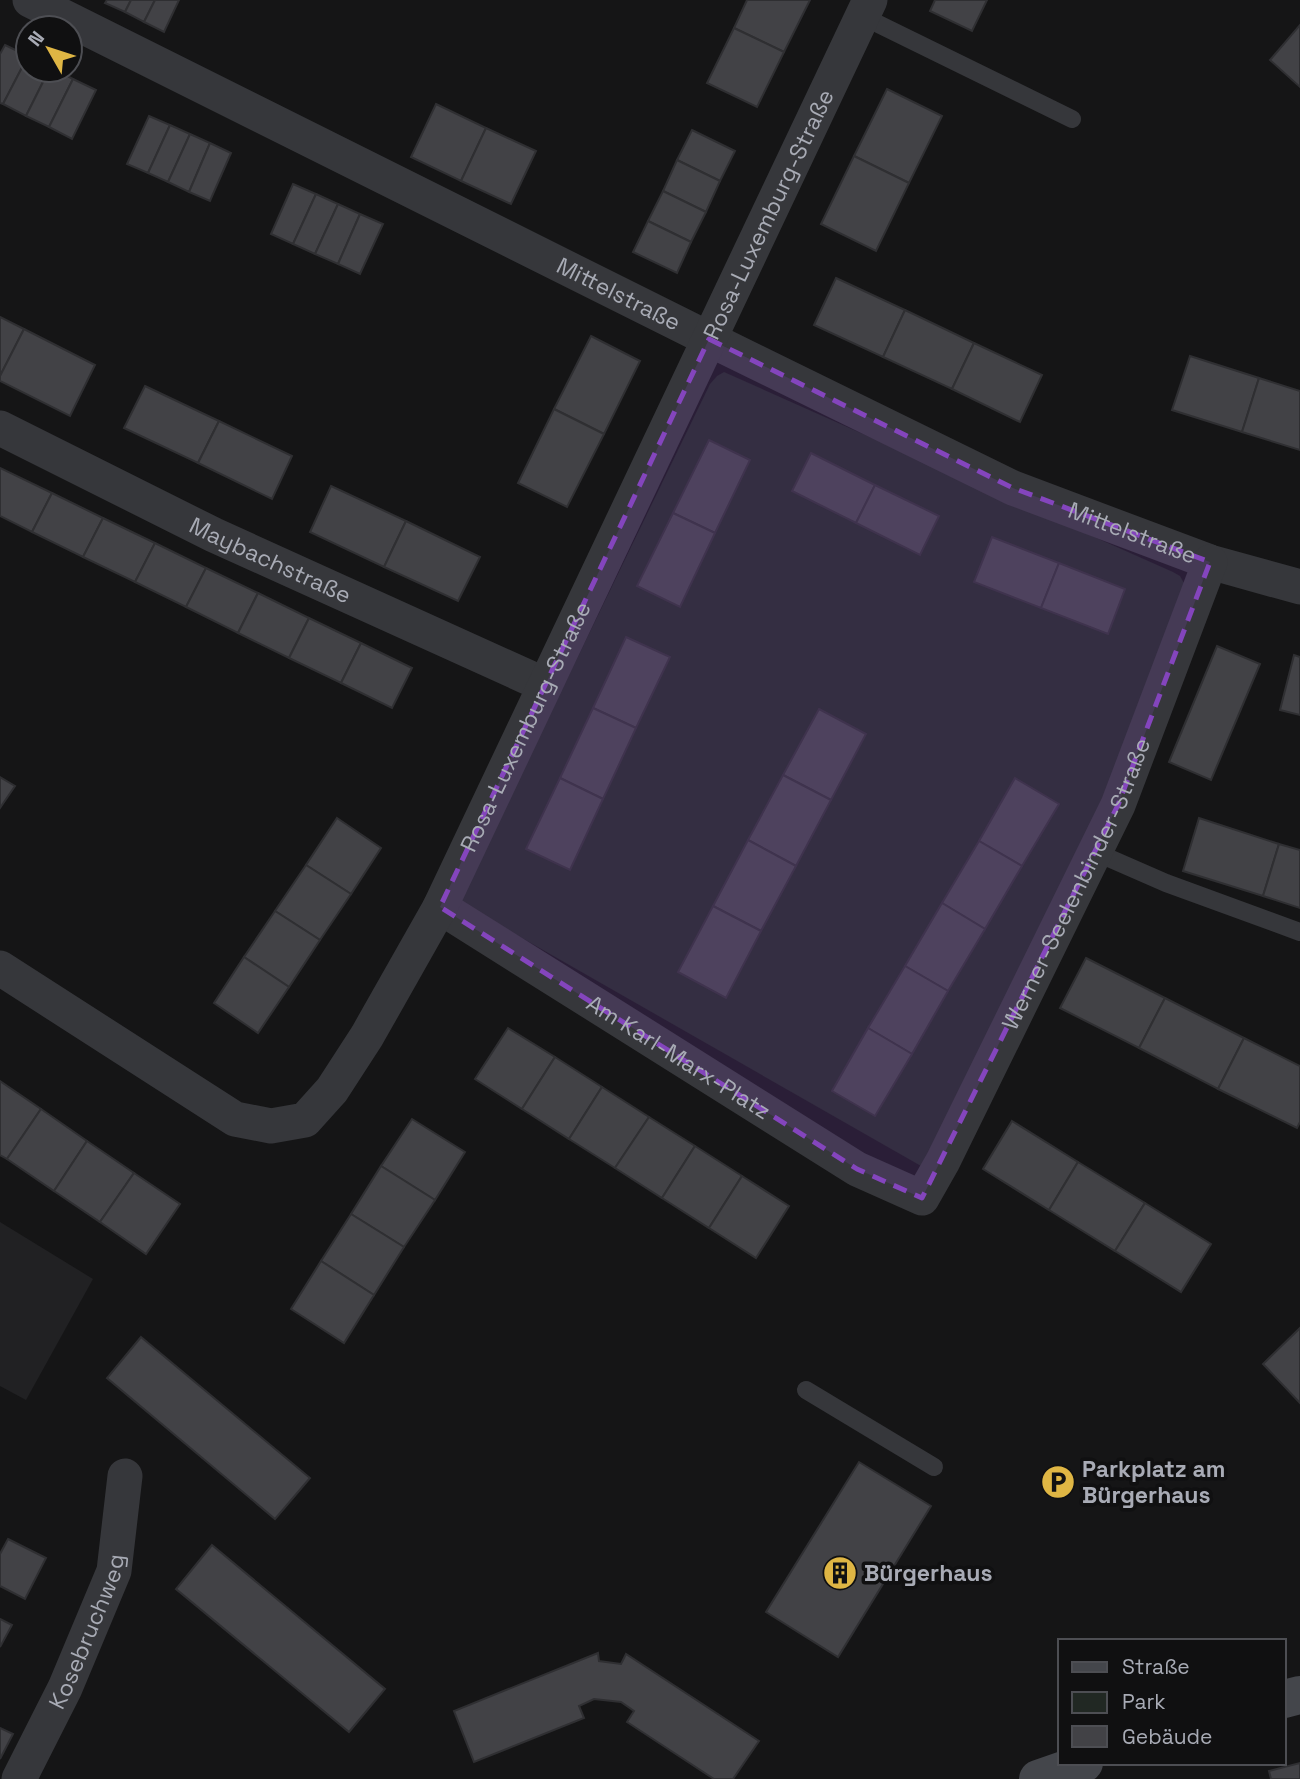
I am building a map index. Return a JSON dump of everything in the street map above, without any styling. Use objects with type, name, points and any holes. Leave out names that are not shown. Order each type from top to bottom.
[{"type":"street","name":"Mittelstraße","points":[[30,0],[1013,488],[1210,562],[1300,587]]},
{"type":"street","name":"Rosa-Luxemburg-Straße","points":[[0,968],[235,1119],[271,1126],[305,1120],[332,1090],[367,1036],[440,907],[866,8]]},
{"type":"street","name":"Maybachstraße","points":[[0,428],[214,535],[545,685]]},
{"type":"street","name":"Werner-Seelenbinder-Straße","points":[[922,1198],[943,1161],[1118,805],[1210,562]]},
{"type":"street","name":"Am Karl-Marx-Platz","points":[[440,907],[858,1169],[922,1198]]},
{"type":"street","name":"Kosebruchweg","points":[[19,1779],[65,1688],[114,1571],[125,1476]]},
{"type":"street","points":[[1038,1779],[1078,1765]]},
{"type":"lane","points":[[866,8],[1072,120]]},
{"type":"lane","points":[[1095,852],[1166,883],[1300,932]]},
{"type":"lane","points":[[806,1390],[934,1467]]},
{"type":"highlighted area","points":[[709,339],[1013,488],[1210,562],[1118,805],[922,1198],[857,1169],[440,907]]},
{"type":"shaded area","points":[[0,1222],[93,1279],[26,1400],[0,1386]]},
{"type":"green space","points":[[724,372],[1173,572],[1180,576],[1184,583],[1101,803],[1013,992],[921,1166],[459,902],[710,384]]},
{"type":"building","points":[[107,0],[131,0],[125,12],[105,3]]},
{"type":"building","points":[[131,0],[155,0],[144,22],[125,12]]},
{"type":"building","points":[[155,0],[179,0],[164,32],[144,22]]},
{"type":"building","points":[[747,0],[810,0],[784,52],[734,28]]},
{"type":"building","points":[[935,0],[987,0],[972,31],[930,11]]},
{"type":"building","points":[[1300,25],[1300,87],[1270,60]]},
{"type":"building","points":[[734,28],[784,52],[757,107],[707,83]]},
{"type":"building","points":[[5,45],[14,49],[14,83],[3,104],[0,103],[0,54]]},
{"type":"building","points":[[14,83],[42,84],[26,116],[3,104]]},
{"type":"building","points":[[42,84],[70,84],[49,127],[26,116]]},
{"type":"building","points":[[70,84],[83,84],[96,90],[72,139],[49,127]]},
{"type":"building","points":[[887,89],[942,116],[909,183],[854,156]]},
{"type":"building","points":[[436,104],[486,128],[461,181],[411,157]]},
{"type":"building","points":[[149,116],[170,125],[148,173],[127,164]]},
{"type":"building","points":[[170,125],[190,134],[168,182],[148,173]]},
{"type":"building","points":[[486,128],[536,151],[511,204],[461,181]]},
{"type":"building","points":[[692,130],[735,151],[720,181],[677,160]]},
{"type":"building","points":[[190,134],[210,143],[189,192],[168,182]]},
{"type":"building","points":[[210,143],[231,153],[210,201],[189,192]]},
{"type":"building","points":[[854,156],[909,183],[876,251],[821,224]]},
{"type":"building","points":[[677,160],[720,181],[706,212],[663,191]]},
{"type":"building","points":[[293,184],[316,194],[293,244],[271,234]]},
{"type":"building","points":[[663,191],[706,212],[691,242],[648,221]]},
{"type":"building","points":[[316,194],[338,204],[315,254],[293,244]]},
{"type":"building","points":[[338,204],[360,214],[338,264],[315,254]]},
{"type":"building","points":[[360,214],[383,224],[360,274],[338,264]]},
{"type":"building","points":[[648,221],[691,242],[677,273],[633,252]]},
{"type":"building","points":[[836,278],[905,310],[883,357],[814,325]]},
{"type":"building","points":[[905,310],[974,343],[952,389],[883,357]]},
{"type":"building","points":[[0,317],[24,329],[0,376]]},
{"type":"building","points":[[24,329],[95,365],[70,416],[0,381]]},
{"type":"building","points":[[591,336],[640,361],[604,434],[554,409]]},
{"type":"building","points":[[974,343],[1042,375],[1020,422],[952,389]]},
{"type":"building","points":[[1190,356],[1259,378],[1242,432],[1172,410]]},
{"type":"building","points":[[1259,378],[1300,391],[1300,450],[1242,432]]},
{"type":"building","points":[[145,386],[219,421],[198,463],[124,428]]},
{"type":"building","points":[[554,409],[604,434],[567,507],[518,483]]},
{"type":"building","points":[[219,421],[292,456],[272,499],[198,463]]},
{"type":"building","points":[[709,440],[750,460],[715,533],[673,513]]},
{"type":"building","points":[[811,453],[875,485],[856,523],[792,491]]},
{"type":"building","points":[[0,468],[52,493],[32,532],[0,516]]},
{"type":"building","points":[[875,485],[939,516],[920,555],[856,523]]},
{"type":"building","points":[[331,486],[406,521],[384,567],[310,532]]},
{"type":"building","points":[[52,493],[103,518],[83,557],[32,532]]},
{"type":"building","points":[[673,513],[715,533],[680,607],[637,586]]},
{"type":"building","points":[[103,518],[155,543],[135,582],[83,557]]},
{"type":"building","points":[[406,521],[480,557],[458,601],[384,567]]},
{"type":"building","points":[[992,537],[1059,563],[1041,608],[974,582]]},
{"type":"building","points":[[155,543],[206,568],[186,607],[135,582]]},
{"type":"building","points":[[1059,563],[1125,589],[1108,634],[1041,608]]},
{"type":"building","points":[[206,568],[258,593],[238,633],[186,607]]},
{"type":"building","points":[[258,593],[309,618],[289,658],[238,633]]},
{"type":"building","points":[[309,618],[361,643],[341,683],[289,658]]},
{"type":"building","points":[[626,637],[670,657],[636,728],[593,708]]},
{"type":"building","points":[[361,643],[412,668],[392,708],[341,683]]},
{"type":"building","points":[[1217,646],[1260,664],[1211,780],[1169,762]]},
{"type":"building","points":[[1294,655],[1300,657],[1300,715],[1280,710]]},
{"type":"building","points":[[593,708],[636,728],[603,799],[560,778]]},
{"type":"building","points":[[819,709],[866,734],[831,800],[783,775]]},
{"type":"building","points":[[783,775],[831,800],[796,866],[748,840]]},
{"type":"building","points":[[0,777],[15,786],[0,808]]},
{"type":"building","points":[[560,778],[603,799],[570,870],[526,849]]},
{"type":"building","points":[[1015,778],[1059,804],[1022,866],[979,841]]},
{"type":"building","points":[[337,818],[381,848],[351,894],[306,865]]},
{"type":"building","points":[[1199,818],[1279,844],[1263,896],[1183,871]]},
{"type":"building","points":[[748,840],[796,866],[761,931],[713,906]]},
{"type":"building","points":[[979,841],[1022,866],[985,929],[942,903]]},
{"type":"building","points":[[1279,844],[1300,850],[1300,908],[1263,896]]},
{"type":"building","points":[[306,865],[351,894],[320,940],[275,911]]},
{"type":"building","points":[[942,903],[985,929],[948,991],[905,966]]},
{"type":"building","points":[[713,906],[761,931],[726,998],[678,972]]},
{"type":"building","points":[[275,911],[320,940],[289,987],[244,957]]},
{"type":"building","points":[[244,957],[289,987],[258,1033],[214,1003]]},
{"type":"building","points":[[1086,958],[1165,998],[1139,1048],[1060,1008]]},
{"type":"building","points":[[905,966],[948,991],[912,1054],[868,1028]]},
{"type":"building","points":[[1165,998],[1244,1038],[1218,1089],[1139,1048]]},
{"type":"building","points":[[508,1028],[555,1057],[522,1109],[475,1079]]},
{"type":"building","points":[[868,1028],[912,1054],[875,1116],[832,1091]]},
{"type":"building","points":[[1244,1038],[1300,1066],[1300,1122],[1297,1128],[1218,1089]]},
{"type":"building","points":[[555,1057],[602,1087],[569,1139],[522,1109]]},
{"type":"building","points":[[0,1081],[41,1109],[7,1159],[0,1155]]},
{"type":"building","points":[[602,1087],[649,1117],[615,1168],[569,1139]]},
{"type":"building","points":[[41,1109],[87,1141],[54,1191],[7,1159]]},
{"type":"building","points":[[649,1117],[695,1146],[662,1198],[615,1168]]},
{"type":"building","points":[[412,1119],[465,1152],[435,1200],[381,1166]]},
{"type":"building","points":[[1012,1121],[1078,1162],[1049,1210],[983,1169]]},
{"type":"building","points":[[87,1141],[134,1173],[100,1222],[54,1191]]},
{"type":"building","points":[[695,1146],[742,1176],[709,1228],[662,1198]]},
{"type":"building","points":[[1078,1162],[1145,1203],[1115,1251],[1049,1210]]},
{"type":"building","points":[[381,1166],[435,1200],[404,1247],[351,1214]]},
{"type":"building","points":[[134,1173],[180,1204],[146,1254],[100,1222]]},
{"type":"building","points":[[742,1176],[789,1206],[756,1258],[709,1228]]},
{"type":"building","points":[[1145,1203],[1211,1244],[1181,1292],[1115,1251]]},
{"type":"building","points":[[351,1214],[404,1247],[374,1295],[321,1261]]},
{"type":"building","points":[[321,1261],[374,1295],[344,1343],[291,1309]]},
{"type":"building","points":[[1300,1328],[1300,1403],[1263,1364]]},
{"type":"building","points":[[141,1337],[310,1478],[275,1519],[107,1378]]},
{"type":"building","name":"Bürgerhaus","points":[[859,1462],[931,1506],[838,1657],[766,1612]]},
{"type":"building","points":[[8,1539],[46,1558],[25,1599],[0,1586],[0,1554]]},
{"type":"building","points":[[212,1545],[385,1689],[349,1732],[176,1589]]},
{"type":"building","points":[[0,1619],[12,1625],[0,1647]]},
{"type":"building","points":[[598,1653],[599,1661],[621,1664],[626,1654],[759,1741],[733,1779],[714,1779],[627,1722],[634,1711],[621,1702],[594,1699],[579,1706],[584,1718],[474,1762],[454,1711]]},
{"type":"building","points":[[0,1728],[13,1734],[0,1759]]},
{"type":"building","points":[[1300,1763],[1300,1779],[1271,1779],[1269,1771]]},
{"type":"place","name":"Parkplatz am Bürgerhaus","points":[[1058,1482]]},
{"type":"place","name":"Bürgerhaus","points":[[840,1573]]}]
